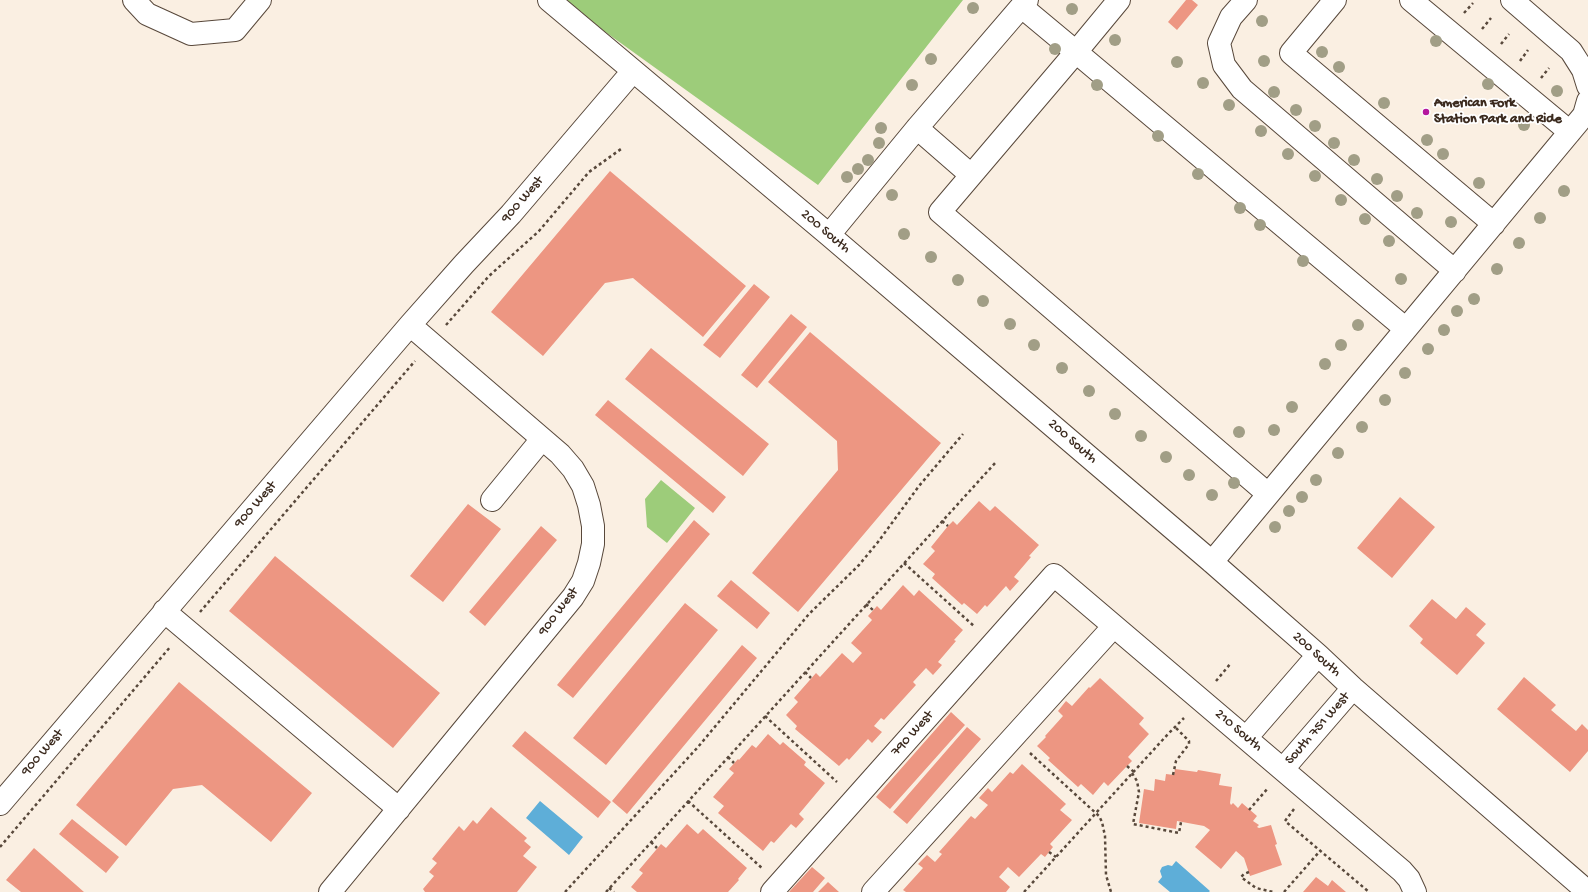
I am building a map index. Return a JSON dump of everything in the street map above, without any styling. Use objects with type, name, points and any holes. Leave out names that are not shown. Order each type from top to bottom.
[{"type":"street","points":[[134,0],[147,14],[191,34],[235,30],[260,0]]},
{"type":"street","name":"200 South","points":[[549,0],[829,235],[1212,562],[1580,890]]},
{"type":"street","points":[[1119,0],[940,212],[1268,494]]},
{"type":"street","points":[[1246,0],[1231,17],[1219,43],[1224,64],[1242,89],[1455,271]]},
{"type":"street","points":[[1335,0],[1291,53],[1494,224]]},
{"type":"street","points":[[1411,0],[1570,132]]},
{"type":"street","points":[[1512,0],[1571,51],[1583,70],[1588,86]]},
{"type":"street","points":[[829,235],[917,128],[1024,3],[1076,52],[1406,329]]},
{"type":"street","name":"900 West","points":[[0,804],[410,326],[464,264],[511,214],[633,72]]},
{"type":"street","points":[[1212,562],[1584,115],[1588,101]]},
{"type":"street","points":[[917,128],[971,175]]},
{"type":"street","name":"900 West","points":[[330,892],[573,597],[589,563],[593,544],[593,526],[589,506],[583,486],[573,469],[560,454],[410,326]]},
{"type":"street","points":[[492,500],[542,439]]},
{"type":"street","name":"210 South","points":[[1054,575],[1246,738],[1277,776],[1402,871],[1409,879],[1415,892]]},
{"type":"street","name":"790 West","points":[[772,892],[1054,575]]},
{"type":"street","points":[[164,611],[398,809]]},
{"type":"street","points":[[873,892],[1114,626]]},
{"type":"street","points":[[1246,738],[1318,655]]},
{"type":"street","name":"South 751 West","points":[[1277,776],[1352,688]]},
{"type":"path","points":[[454,316],[489,276],[539,231],[589,172],[621,149]]},
{"type":"path","points":[[204,608],[406,371]]},
{"type":"path","points":[[565,892],[698,747],[809,614],[859,564],[878,542],[919,486],[963,434]]},
{"type":"path","points":[[606,892],[996,462]]},
{"type":"path","points":[[942,521],[948,526]]},
{"type":"path","points":[[904,563],[976,628]]},
{"type":"path","points":[[866,604],[873,610]]},
{"type":"path","points":[[0,847],[171,647]]},
{"type":"path","points":[[1211,687],[1231,663]]},
{"type":"path","points":[[805,672],[811,678]]},
{"type":"path","points":[[1024,892],[1187,715]]},
{"type":"path","points":[[765,716],[842,786]]},
{"type":"path","points":[[1173,775],[1176,761],[1189,744],[1188,739],[1175,727]]},
{"type":"path","points":[[1025,749],[1096,813],[1102,822],[1104,828],[1106,875],[1110,892]]},
{"type":"path","points":[[728,757],[734,763]]},
{"type":"path","points":[[1127,766],[1133,772],[1137,781],[1139,792],[1133,824],[1178,833],[1181,822]]},
{"type":"path","points":[[1249,810],[1277,776]]},
{"type":"path","points":[[688,801],[766,872]]},
{"type":"path","points":[[651,842],[657,848]]},
{"type":"path","points":[[1284,892],[1320,851]]},
{"type":"path","points":[[1049,852],[1056,857]]},
{"type":"path","points":[[1249,872],[1241,877],[1256,888],[1273,892]]},
{"type":"path","points":[[609,888],[614,892]]},
{"type":"green space","points":[[567,0],[963,0],[818,185],[604,31]]},
{"type":"green space","points":[[661,480],[695,508],[667,543],[647,527],[645,499]]},
{"type":"water","points":[[540,801],[583,837],[569,855],[526,818]]},
{"type":"water","points":[[1176,861],[1210,891],[1170,892],[1158,882],[1162,877],[1160,871],[1162,867],[1168,865],[1172,866]]},
{"type":"building","points":[[1186,0],[1192,0],[1198,5],[1177,30],[1168,22]]},
{"type":"building","points":[[610,171],[746,286],[703,337],[633,278],[605,283],[543,356],[491,312]]},
{"type":"building","points":[[754,284],[770,297],[720,358],[703,345]]},
{"type":"building","points":[[791,314],[807,327],[757,388],[741,375]]},
{"type":"building","points":[[810,332],[941,443],[798,612],[752,573],[838,470],[837,441],[768,382]]},
{"type":"building","points":[[651,348],[769,444],[743,476],[625,379]]},
{"type":"building","points":[[608,400],[726,497],[713,513],[595,415]]},
{"type":"building","points":[[1400,497],[1435,527],[1392,578],[1357,548]]},
{"type":"building","points":[[979,501],[990,511],[995,506],[1039,545],[1014,577],[1019,581],[1010,591],[1006,586],[987,607],[985,605],[977,614],[964,603],[962,605],[932,578],[935,574],[923,564],[935,551],[931,547],[948,526],[953,521],[957,525]]},
{"type":"building","points":[[468,504],[501,529],[443,602],[410,576]]},
{"type":"building","points":[[694,520],[710,534],[573,698],[557,685]]},
{"type":"building","points":[[541,526],[557,540],[485,626],[469,612]]},
{"type":"building","points":[[275,556],[440,693],[393,748],[229,611]]},
{"type":"building","points":[[731,580],[770,613],[757,629],[717,596]]},
{"type":"building","points":[[903,585],[914,596],[919,590],[963,630],[954,640],[956,641],[938,662],[942,665],[933,675],[926,668],[913,682],[916,685],[884,720],[881,718],[874,726],[882,732],[872,743],[868,739],[849,760],[847,758],[839,766],[795,729],[797,726],[786,715],[798,702],[794,698],[816,673],[820,677],[842,653],[853,663],[862,653],[851,643],[872,620],[868,616],[877,606],[881,610]]},
{"type":"building","points":[[1432,599],[1456,619],[1466,607],[1486,624],[1476,635],[1485,643],[1457,675],[1420,643],[1423,639],[1409,626]]},
{"type":"building","points":[[685,603],[718,630],[606,765],[573,738]]},
{"type":"building","points":[[742,645],[757,658],[627,814],[612,801]]},
{"type":"building","points":[[1524,677],[1556,705],[1551,710],[1576,731],[1582,724],[1588,730],[1588,751],[1570,772],[1497,709]]},
{"type":"building","points":[[1100,678],[1144,718],[1139,724],[1149,734],[1128,757],[1132,761],[1108,786],[1104,782],[1093,795],[1081,784],[1078,787],[1048,760],[1050,758],[1037,746],[1063,716],[1058,711],[1066,701],[1072,706],[1089,687],[1090,688]]},
{"type":"building","points":[[179,682],[312,793],[271,842],[202,785],[173,789],[126,846],[76,805]]},
{"type":"building","points":[[951,712],[965,725],[890,809],[876,797]]},
{"type":"building","points":[[967,727],[981,739],[907,824],[893,812]]},
{"type":"building","points":[[525,731],[611,802],[598,818],[512,746]]},
{"type":"building","points":[[768,734],[780,745],[783,742],[806,762],[804,765],[825,783],[799,814],[804,819],[796,828],[791,824],[774,843],[771,841],[763,851],[718,813],[724,806],[713,797],[734,773],[729,769],[752,745],[756,748]]},
{"type":"building","points":[[1022,764],[1066,804],[1060,810],[1072,820],[1050,844],[1053,847],[1045,857],[1041,854],[1019,877],[1008,867],[999,877],[1010,887],[1006,892],[906,892],[903,890],[923,868],[918,864],[927,855],[935,862],[942,854],[939,852],[971,816],[975,819],[988,805],[979,798],[988,788],[992,792],[1010,772],[1013,774]]},
{"type":"building","points":[[1175,769],[1197,772],[1198,770],[1221,774],[1219,785],[1232,787],[1231,805],[1233,803],[1238,808],[1242,803],[1257,816],[1253,821],[1259,825],[1257,827],[1259,828],[1271,825],[1277,844],[1275,845],[1282,865],[1250,876],[1244,858],[1236,851],[1221,869],[1195,847],[1210,830],[1204,826],[1177,821],[1176,829],[1139,823],[1144,789],[1154,791],[1155,779],[1165,781],[1166,774],[1174,775]]},
{"type":"building","points":[[491,807],[527,838],[524,841],[531,847],[523,856],[537,867],[517,892],[425,892],[423,889],[434,876],[429,872],[437,863],[432,859],[459,826],[464,831],[473,820],[477,824]]},
{"type":"building","points":[[72,819],[119,857],[106,873],[59,834]]},
{"type":"building","points":[[687,824],[698,834],[703,829],[747,868],[738,879],[739,880],[728,892],[637,892],[631,887],[643,873],[639,870],[661,844],[666,848]]},
{"type":"building","points":[[34,848],[84,892],[21,892],[6,880]]},
{"type":"building","points":[[812,867],[825,878],[813,892],[789,892]]},
{"type":"building","points":[[1316,877],[1328,886],[1332,880],[1346,892],[1303,892]]},
{"type":"building","points":[[828,882],[839,892],[818,892]]},
{"type":"place","name":"American Fork Station Park and Ride","points":[[1426,112]]}]
